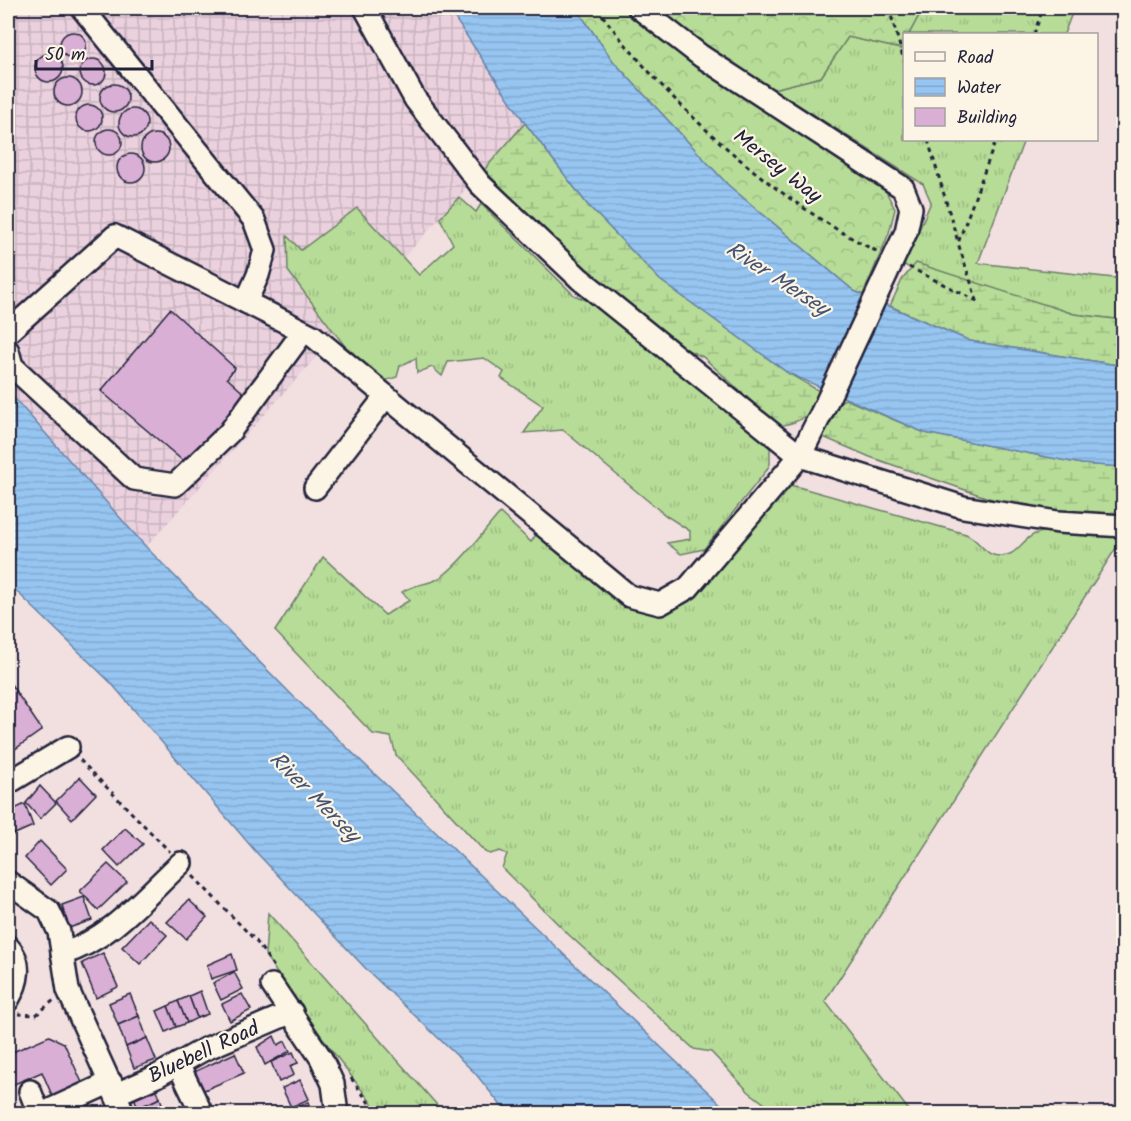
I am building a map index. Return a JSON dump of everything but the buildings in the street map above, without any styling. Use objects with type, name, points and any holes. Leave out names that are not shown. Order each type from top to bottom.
[{"type":"street","points":[[82,8],[254,220],[265,250],[258,275],[246,302]]},
{"type":"street","points":[[364,8],[415,99],[480,184],[580,279],[800,456],[963,507],[1058,522],[1121,526]]},
{"type":"street","points":[[8,332],[115,236],[303,332],[386,396],[629,596],[660,604],[688,588],[800,456],[906,232],[911,208],[903,188],[701,56],[639,8]]},
{"type":"street","points":[[8,351],[12,366],[134,479],[175,485],[229,433],[303,332]]},
{"type":"street","points":[[315,488],[386,396]]},
{"type":"street","points":[[8,783],[68,747]]},
{"type":"street","points":[[62,954],[85,947],[107,932],[181,863]]},
{"type":"street","points":[[8,882],[49,911],[59,932],[72,999],[124,1113]]},
{"type":"street","points":[[8,947],[16,962],[18,974],[11,1006]]},
{"type":"street","points":[[274,979],[333,1084],[337,1113]]},
{"type":"street","name":"Bluebell Road","points":[[40,1113],[178,1064],[203,1050],[292,1012]]},
{"type":"street","points":[[178,1064],[202,1113]]},
{"type":"street","points":[[30,1091],[40,1113]]},
{"type":"path","name":"Mersey Way","points":[[597,8],[628,50],[732,154],[834,230],[884,255]]},
{"type":"path","points":[[889,8],[903,57]]},
{"type":"path","points":[[1034,33],[1044,8]]},
{"type":"path","points":[[904,265],[977,301],[928,141]]},
{"type":"path","points":[[958,243],[996,141]]},
{"type":"path","points":[[68,747],[256,940],[274,979]]},
{"type":"path","points":[[11,1006],[36,1015],[72,999]]},
{"type":"path","points":[[349,1075],[376,1113]]},
{"type":"shaded area","points":[[8,8],[448,8],[525,123],[403,259],[357,208],[300,251],[287,237],[288,271],[337,334],[146,547],[8,391]]},
{"type":"green space","points":[[576,8],[637,8],[880,180],[895,209],[889,233],[863,295],[854,291],[728,185],[613,61]]},
{"type":"green space","points":[[642,8],[923,8],[910,33],[903,33],[901,49],[848,37],[821,77],[773,89]]},
{"type":"green space","points":[[923,8],[1074,8],[1064,33],[910,33]]},
{"type":"green space","points":[[848,37],[901,49],[903,44],[903,141],[1024,141],[978,263],[1123,279],[1123,320],[1074,314],[971,282],[977,301],[904,265],[931,202],[923,184],[773,89],[821,77]]},
{"type":"green space","points":[[525,123],[587,204],[660,280],[788,373],[821,392],[805,416],[800,420],[778,426],[703,357],[677,345],[583,272],[484,170]]},
{"type":"green space","points":[[459,197],[476,212],[481,204],[574,295],[596,304],[770,448],[770,464],[766,471],[704,549],[681,554],[667,543],[690,539],[690,531],[665,515],[563,430],[524,433],[543,406],[501,378],[504,372],[484,358],[448,362],[442,376],[432,367],[417,373],[416,358],[400,366],[397,377],[384,381],[344,345],[288,271],[287,236],[301,250],[357,208],[419,275],[453,244],[440,218]]},
{"type":"green space","points":[[916,263],[1074,314],[1123,320],[1123,366],[970,341],[890,306],[902,280]]},
{"type":"green space","points":[[845,399],[925,433],[1082,464],[1123,467],[1123,526],[1058,522],[870,457],[823,437],[822,412]]},
{"type":"green space","points":[[786,486],[795,486],[966,534],[986,551],[1000,556],[1011,554],[1030,536],[1044,531],[1120,528],[1116,548],[825,1001],[911,1113],[777,1113],[749,1092],[711,1052],[694,1049],[569,935],[502,868],[507,854],[500,851],[490,854],[485,852],[396,755],[391,737],[373,734],[275,631],[323,557],[385,615],[410,600],[402,592],[440,578],[453,567],[500,513],[531,542],[539,530],[667,611],[685,602]]},
{"type":"green space","points":[[268,913],[444,1113],[379,1113],[300,1008],[265,955]]},
{"type":"water","name":"River Mersey","points":[[448,8],[576,8],[613,61],[728,185],[854,291],[970,341],[1123,366],[1123,467],[1082,464],[925,433],[788,373],[660,280],[587,204],[525,123]]},
{"type":"water","name":"River Mersey","points":[[8,391],[146,547],[294,697],[730,1113],[507,1113],[475,1073],[368,971],[256,852],[111,683],[8,583]]}]
